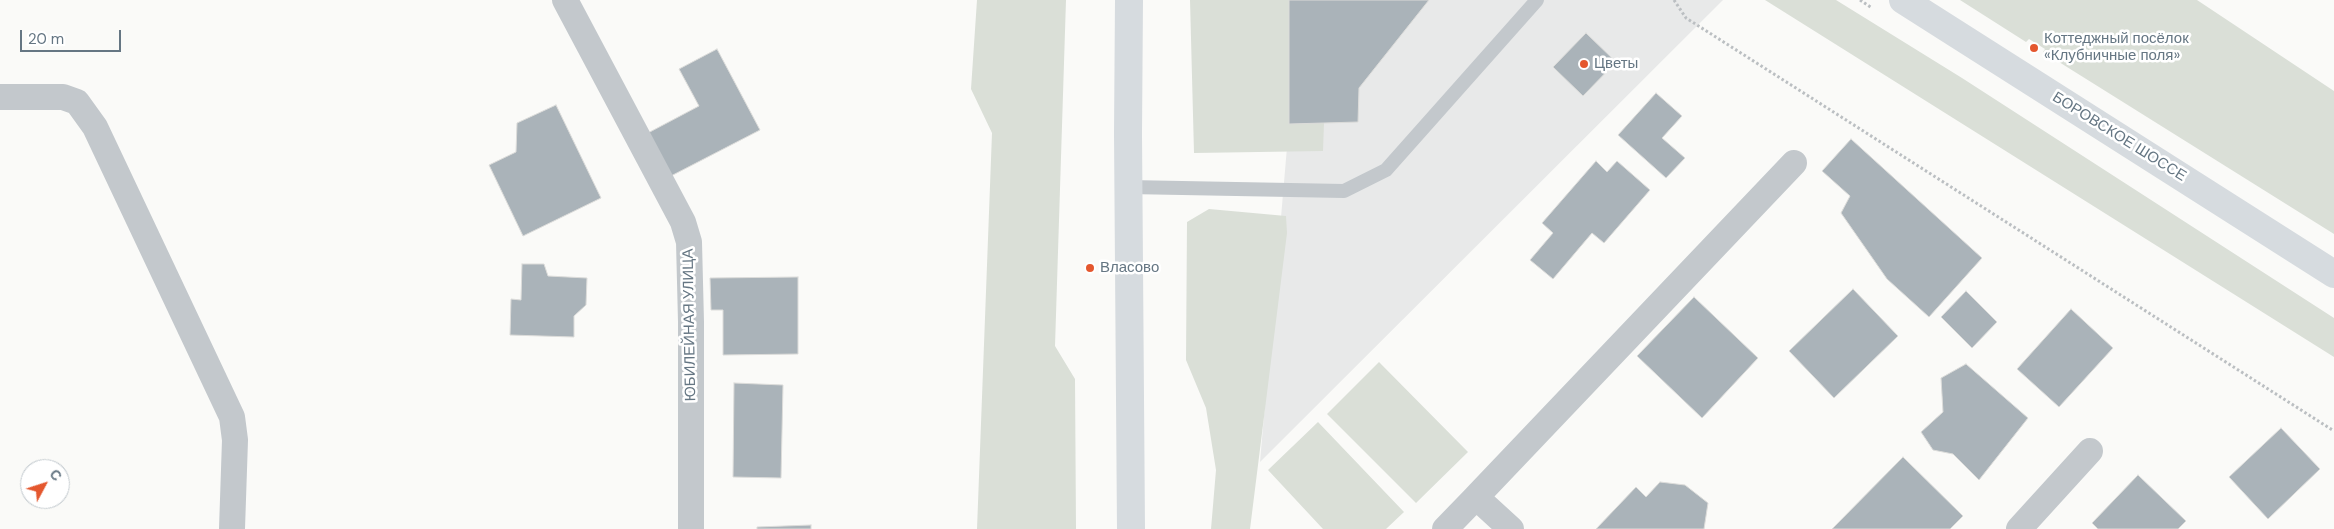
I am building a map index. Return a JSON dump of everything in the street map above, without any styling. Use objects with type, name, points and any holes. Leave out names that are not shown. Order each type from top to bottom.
[{"type":"main road","points":[[1130,0],[1128,187],[1130,529]]},
{"type":"main road","name":"БОРОВСКОЕ ШОССЕ","points":[[1904,0],[2334,274]]},
{"type":"street","name":"ЮБИЛЕЙНАЯ УЛИЦА","points":[[565,0],[683,222],[689,242],[691,529]]},
{"type":"street","points":[[0,97],[63,97],[77,102],[95,127],[232,417],[235,440],[232,529]]},
{"type":"street","points":[[1445,529],[1794,164]]},
{"type":"street","points":[[2019,529],[2090,451]]},
{"type":"street","points":[[1476,497],[1511,529]]},
{"type":"lane","points":[[1128,187],[1344,191],[1386,170],[1537,0]]},
{"type":"path","points":[[1674,0],[1686,18],[2334,431]]},
{"type":"shaded area","points":[[977,0],[1066,0],[1055,346],[1075,379],[1076,529],[977,529],[992,133],[971,89]]},
{"type":"shaded area","points":[[1190,0],[1289,0],[1289,124],[1324,123],[1323,151],[1194,153]]},
{"type":"shaded area","points":[[1289,0],[1723,0],[1260,462],[1289,124]]},
{"type":"shaded area","points":[[1765,0],[1836,0],[1962,78],[2334,318],[2334,357]]},
{"type":"shaded area","points":[[1960,0],[2197,0],[2334,91],[2334,234],[2043,52],[2045,49],[2029,39],[2026,42]]},
{"type":"shaded area","points":[[1209,209],[1286,216],[1287,233],[1250,529],[1211,529],[1216,470],[1206,408],[1186,360],[1187,222]]},
{"type":"shaded area","points":[[1379,362],[1468,452],[1416,503],[1327,414]]},
{"type":"shaded area","points":[[1318,422],[1404,512],[1386,529],[1323,529],[1268,470]]},
{"type":"building","points":[[1289,0],[1429,0],[1359,88],[1358,122],[1289,124]]},
{"type":"building","points":[[1586,33],[1616,62],[1583,96],[1553,67]]},
{"type":"building","points":[[717,49],[760,130],[669,177],[646,134],[699,106],[679,69]]},
{"type":"building","points":[[1656,93],[1682,116],[1662,138],[1685,158],[1666,178],[1618,135]]},
{"type":"building","points":[[556,105],[601,198],[523,236],[489,165],[516,152],[517,123]]},
{"type":"building","points":[[1851,139],[1982,258],[1929,317],[1887,279],[1841,213],[1850,196],[1822,171]]},
{"type":"building","points":[[1596,161],[1607,172],[1617,161],[1650,190],[1604,243],[1592,233],[1553,279],[1530,260],[1553,233],[1542,223]]},
{"type":"building","points":[[522,264],[544,264],[548,276],[587,278],[586,305],[574,316],[574,337],[510,335],[511,299],[521,300]]},
{"type":"building","points":[[798,277],[798,354],[723,355],[723,310],[711,310],[710,278]]},
{"type":"building","points":[[1853,289],[1898,336],[1834,398],[1789,351]]},
{"type":"building","points":[[1966,291],[1997,322],[1972,348],[1941,317]]},
{"type":"building","points":[[1694,297],[1758,358],[1702,418],[1637,356]]},
{"type":"building","points":[[2071,309],[2113,348],[2059,407],[2017,369]]},
{"type":"building","points":[[1966,364],[2028,418],[1979,480],[1953,454],[1933,450],[1921,432],[1943,412],[1941,378]]},
{"type":"building","points":[[734,383],[783,385],[781,478],[733,477]]},
{"type":"building","points":[[2281,428],[2320,469],[2268,519],[2229,477]]},
{"type":"building","points":[[1903,457],[1963,516],[1950,529],[1832,529]]},
{"type":"building","points":[[2138,475],[2186,521],[2178,529],[2098,529],[2092,523]]},
{"type":"building","points":[[1660,482],[1685,485],[1708,503],[1704,529],[1596,529],[1636,487],[1646,497]]},
{"type":"building","points":[[811,525],[811,529],[757,529],[757,527]]},
{"type":"place","name":"Коттеджный посёлок «Клубничные поля»","points":[[2034,48]]},
{"type":"place","name":"Цветы","points":[[1584,64]]},
{"type":"place","name":"Власово","points":[[1090,268]]}]
